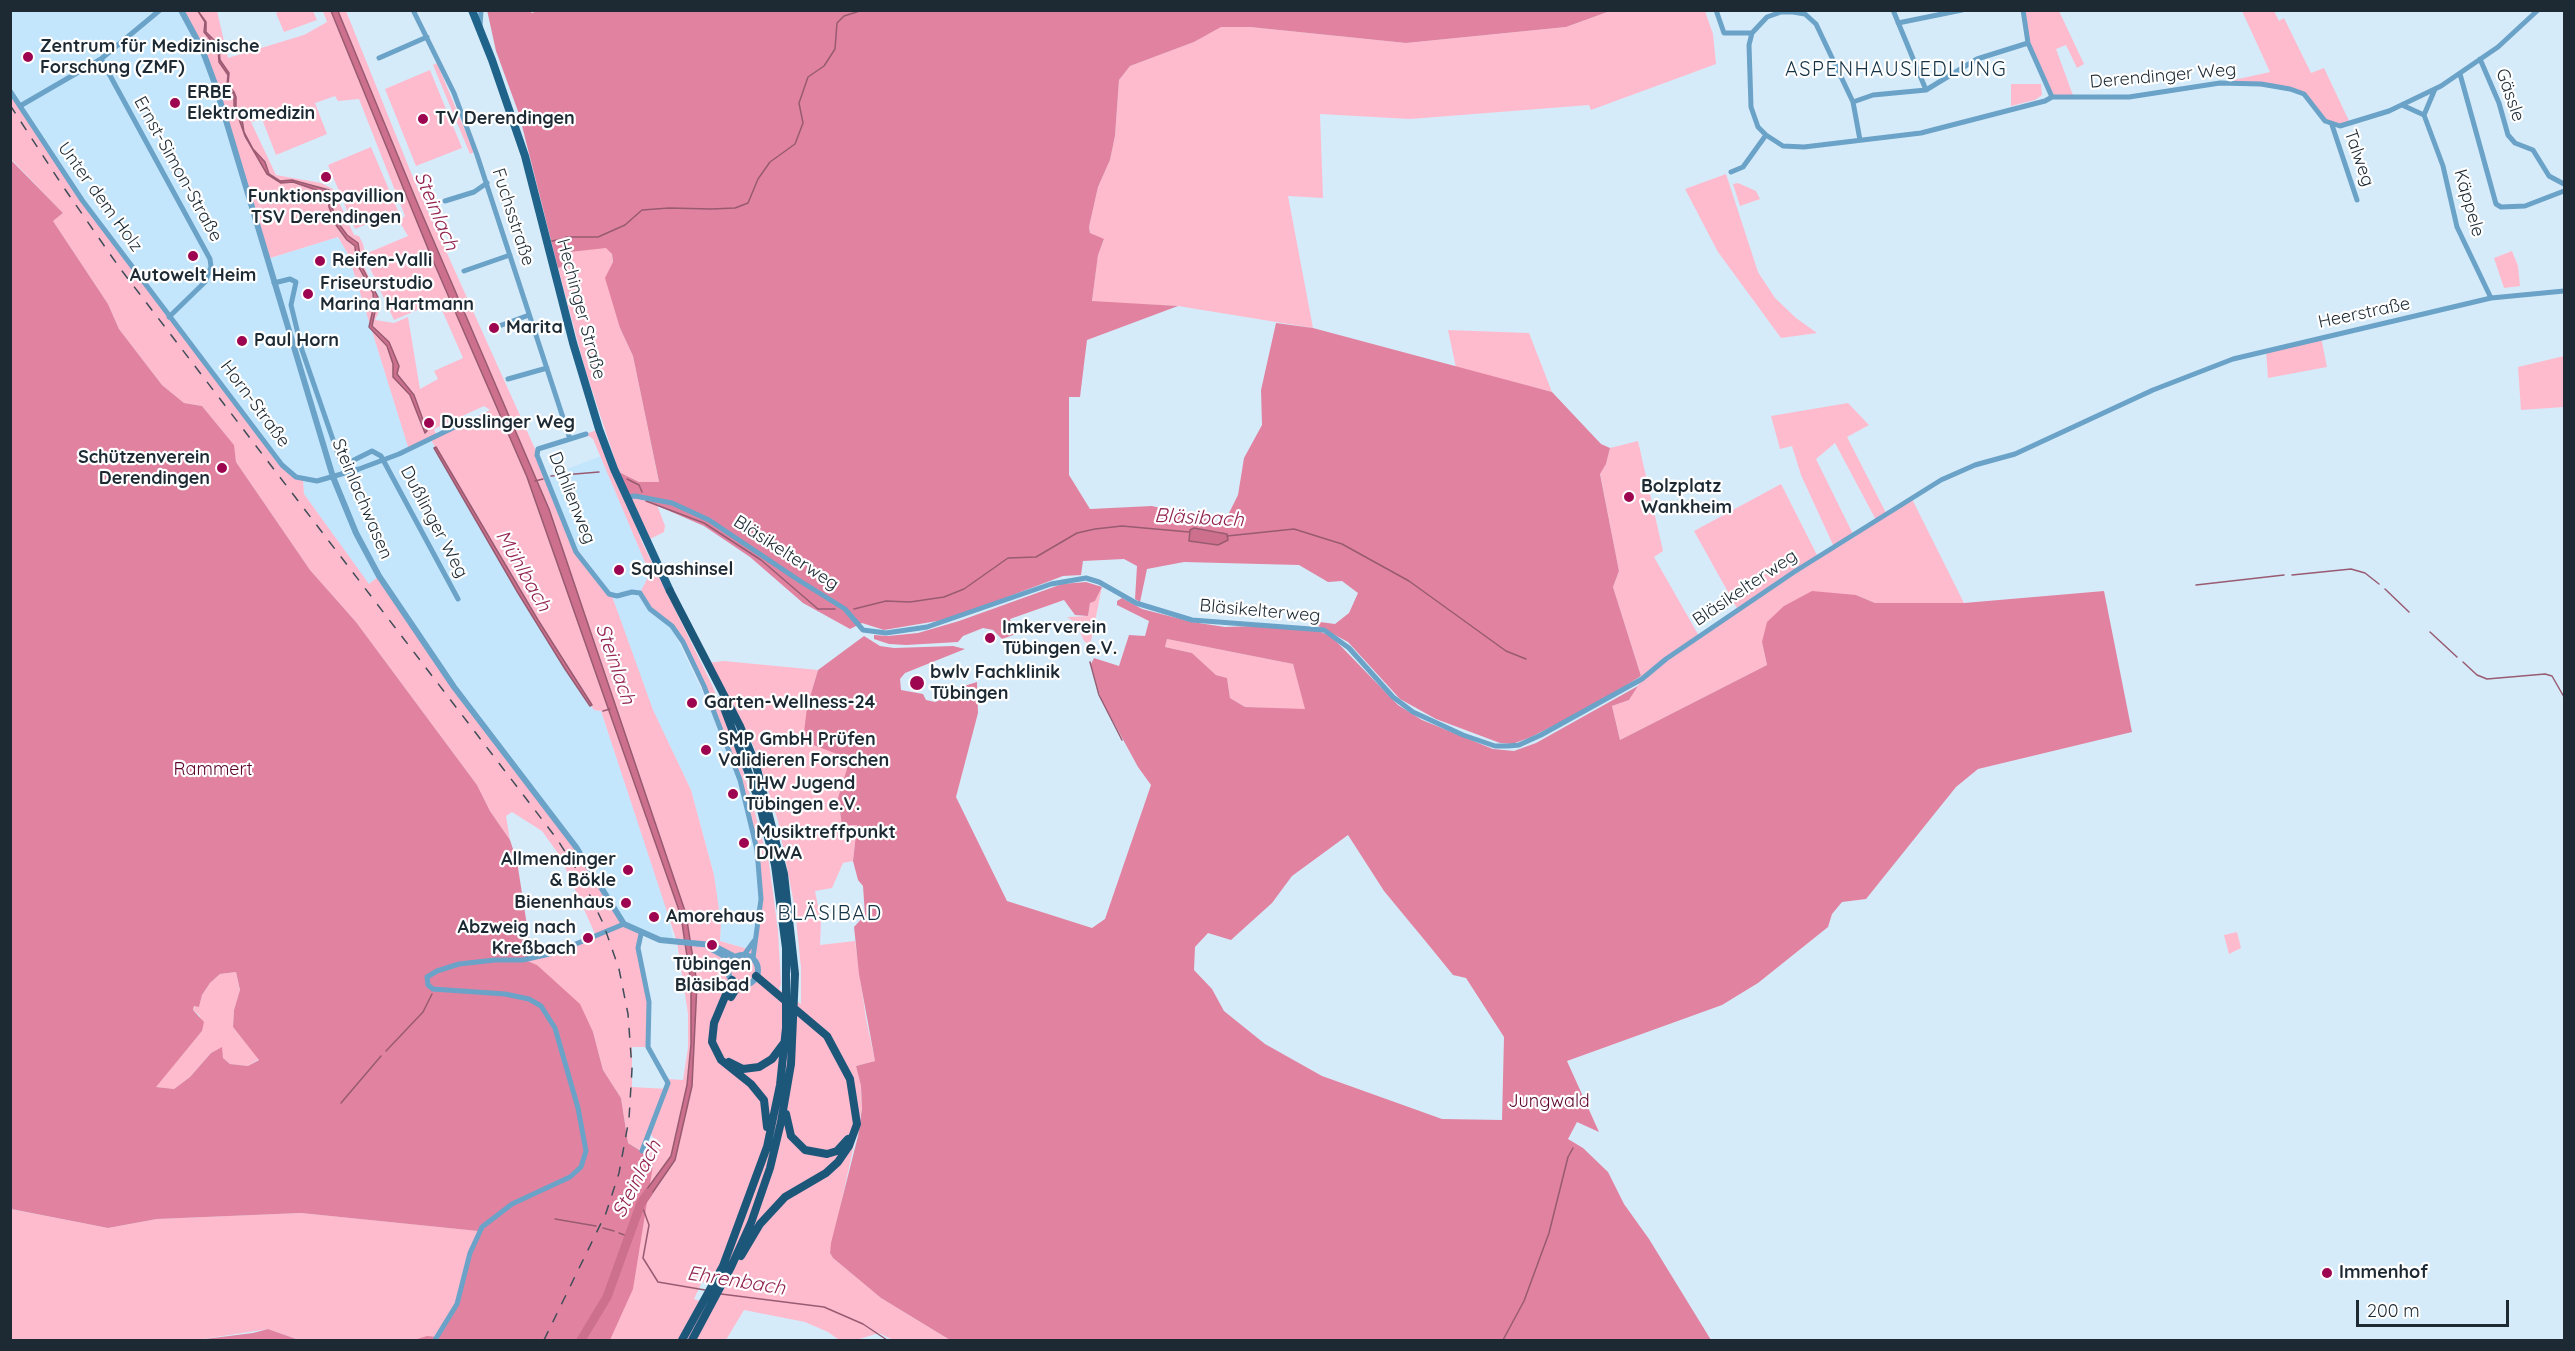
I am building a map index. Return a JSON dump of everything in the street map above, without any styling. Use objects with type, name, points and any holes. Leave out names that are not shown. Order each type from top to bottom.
[{"type":"highway","points":[[670,591],[725,710],[758,798],[779,891],[787,986],[784,1043],[773,1121],[759,1171],[712,1306],[692,1341]]},
{"type":"highway","points":[[670,591],[740,726],[759,773],[777,837],[787,891],[795,994],[794,1020],[791,1064],[786,1116],[790,1136],[805,1150],[815,1154],[837,1151],[845,1144],[851,1133],[853,1107],[851,1090],[838,1057],[808,1022],[766,990],[754,979]]},
{"type":"highway","points":[[682,1341],[703,1303],[720,1284],[768,1214],[785,1197],[826,1173],[838,1162],[849,1146],[856,1124],[850,1078],[827,1036],[754,979]]},
{"type":"highway","points":[[735,982],[716,1032],[718,1049],[723,1058],[733,1066],[751,1069],[766,1064],[784,1043]]},
{"type":"highway","points":[[735,982],[714,1023],[712,1042],[721,1060],[751,1084],[764,1100],[768,1119],[759,1171]]},
{"type":"highway","points":[[720,1284],[751,1223],[770,1168],[791,1064]]},
{"type":"main road","name":"Hechinger Straße","points":[[472,10],[525,156],[592,407],[626,497],[670,591]]},
{"type":"street","points":[[147,20],[153,10]]},
{"type":"street","points":[[20,106],[101,59],[160,10]]},
{"type":"street","name":"Steinlachwasen","points":[[181,10],[197,39],[212,75],[333,477],[366,553],[407,620],[576,847],[624,924],[641,934],[677,942],[718,946],[735,957]]},
{"type":"street","name":"Fuchsstraße","points":[[413,10],[454,93],[487,183],[570,439]]},
{"type":"street","name":"Hechinger Straße","points":[[480,27],[481,10]]},
{"type":"street","points":[[1716,10],[1724,33],[1752,33]]},
{"type":"street","points":[[1893,10],[1926,90]]},
{"type":"street","points":[[1898,23],[1962,10]]},
{"type":"street","points":[[1860,140],[1853,102],[1816,24],[1806,12],[1775,13],[1767,18],[1752,33],[1749,45],[1751,107],[1755,122],[1766,135],[1792,148],[1921,133],[2045,102],[2052,97],[2028,43],[2023,10]]},
{"type":"street","points":[[2332,125],[2340,126],[2402,105],[2435,89],[2498,48],[2536,11]]},
{"type":"street","points":[[379,58],[427,37]]},
{"type":"street","points":[[1853,102],[1873,95],[1926,90],[1977,59],[2028,43]]},
{"type":"street","name":"Ernst-Simon-Straße","points":[[101,59],[210,259],[211,267],[205,282],[169,317]]},
{"type":"street","name":"Gässle","points":[[2480,59],[2499,102],[2508,135],[2515,143],[2533,150],[2549,176],[2565,184]]},
{"type":"street","points":[[2460,74],[2496,204],[2500,207],[2525,206],[2565,191]]},
{"type":"street","name":"Derendinger Weg","points":[[2052,97],[2129,97],[2220,83],[2261,84],[2290,88],[2304,94],[2325,121],[2332,125]]},
{"type":"street","points":[[2402,105],[2424,115],[2435,89]]},
{"type":"street","name":"Unter dem Holz","points":[[10,91],[82,200],[169,317]]},
{"type":"street","name":"Käppele","points":[[2424,115],[2443,166],[2457,227],[2491,298]]},
{"type":"street","name":"Talweg","points":[[2332,125],[2357,200]]},
{"type":"street","points":[[1731,172],[1743,166],[1766,135]]},
{"type":"street","points":[[445,201],[474,192],[487,183]]},
{"type":"street","points":[[464,271],[510,255]]},
{"type":"street","points":[[274,283],[293,279],[297,285],[291,305],[302,350],[339,457],[342,460],[352,461],[372,451],[379,454],[383,460]]},
{"type":"street","name":"Heerstraße","points":[[2173,382],[2242,356],[2491,298],[2565,291]]},
{"type":"street","points":[[491,329],[529,315]]},
{"type":"street","name":"Horn-Straße","points":[[169,317],[282,465],[303,480],[318,481],[333,477]]},
{"type":"street","points":[[508,379],[547,368]]},
{"type":"street","name":"Bläsikelterweg","points":[[626,497],[635,496],[672,504],[709,520],[845,609],[863,630],[886,633],[927,627],[970,614],[1051,584],[1086,578],[1100,582],[1136,603],[1192,620],[1324,630],[1349,648],[1393,697],[1413,712],[1463,735],[1495,746],[1509,746],[1519,745],[1541,735],[1642,679],[1794,572],[1941,480],[1975,465],[2015,454],[2173,382]]},
{"type":"street","name":"Dußlinger Weg","points":[[333,477],[383,460],[468,421]]},
{"type":"street","name":"Dahlienweg","points":[[586,434],[538,449],[537,455],[576,552],[612,596],[640,593],[650,609],[675,629],[690,655],[740,780],[757,850],[761,899],[754,939]]},
{"type":"street","name":"Dußlinger Weg","points":[[383,460],[458,599]]},
{"type":"street","points":[[435,1341],[457,1304],[470,1252],[482,1227],[512,1204],[570,1177],[581,1167],[586,1151],[578,1108],[555,1028],[541,1006],[529,999],[505,994],[433,989],[428,985],[427,978],[437,971],[467,963],[524,960],[554,953],[624,924]]},
{"type":"street","points":[[641,934],[638,948],[649,1002],[648,1047],[668,1083],[642,1151]]},
{"type":"street","points":[[744,955],[754,939]]},
{"type":"street","points":[[753,958],[744,955],[735,957],[729,964],[728,973],[735,982],[754,979],[758,966],[753,958],[754,939]]},
{"type":"street","points":[[702,945],[721,953],[729,964]]},
{"type":"shaded area","points":[[282,10],[313,11],[317,20],[284,32],[276,13]]},
{"type":"shaded area","points":[[11,11],[181,11],[205,57],[268,259],[338,237],[348,254],[409,449],[431,440],[559,657],[594,710],[601,711],[665,902],[674,943],[630,928],[378,577],[369,585],[304,494],[303,480],[282,465],[82,200],[11,91]]},
{"type":"shaded area","points":[[186,11],[217,11],[228,58],[304,35],[327,22],[323,11],[346,11],[414,180],[536,451],[571,541],[612,596],[653,710],[691,790],[714,875],[721,923],[720,941],[748,949],[754,939],[761,899],[751,823],[725,738],[675,629],[650,609],[640,593],[648,577],[647,567],[593,439],[586,434],[599,429],[614,469],[635,496],[657,505],[665,526],[664,532],[648,540],[628,504],[642,542],[712,685],[733,735],[769,863],[778,931],[781,984],[779,989],[801,1004],[801,968],[795,909],[778,821],[754,747],[708,663],[724,661],[818,670],[807,707],[851,759],[838,798],[842,826],[857,825],[853,861],[843,863],[832,888],[815,891],[821,921],[820,945],[855,941],[866,1019],[875,1061],[856,1066],[861,1086],[862,1109],[830,1253],[881,1298],[950,1340],[893,1340],[879,1333],[856,1340],[839,1340],[828,1332],[805,1322],[744,1310],[726,1340],[610,1340],[654,1159],[649,1155],[655,1141],[651,1134],[642,1151],[628,1143],[621,1098],[603,1070],[593,1032],[537,965],[523,960],[596,936],[560,856],[542,831],[512,812],[506,816],[510,840],[490,811],[477,785],[356,622],[310,570],[236,462],[233,444],[202,406],[184,403],[162,385],[119,329],[108,304],[53,221],[63,213],[11,159],[10,91],[82,200],[282,465],[303,480],[304,494],[369,584],[379,576],[407,620],[576,847],[618,916],[641,934],[638,948],[649,1002],[648,1047],[632,1047],[632,1087],[668,1089],[667,1079],[683,1080],[688,1048],[688,1014],[677,942],[601,711],[594,710],[559,657],[431,440],[409,450],[348,254],[338,237],[267,259],[215,84],[185,17]],"holes":[[[335,96],[338,101],[359,99],[405,216],[399,221],[408,236],[365,254],[363,244],[359,236],[354,235],[333,189],[321,183],[276,175],[251,122],[262,119],[276,155],[327,134],[315,103]],[[365,257],[394,320],[438,301],[463,358],[434,371],[438,379],[420,389],[408,317],[394,323],[375,320],[381,307],[365,268]],[[484,406],[490,410],[437,437],[434,429]],[[702,1282],[724,1288],[713,1306],[694,1299]]]},
{"type":"shaded area","points":[[198,11],[206,22],[206,32],[219,48],[220,60],[229,73],[228,85],[234,92],[236,97],[236,106],[242,119],[244,132],[253,149],[265,162],[269,174],[280,181],[292,180],[329,190],[331,205],[339,224],[347,235],[358,243],[362,267],[378,297],[372,326],[389,342],[399,366],[397,374],[414,395],[427,431],[425,433],[410,395],[393,377],[393,364],[387,346],[369,327],[374,305],[373,293],[356,262],[355,246],[347,240],[336,225],[329,207],[328,194],[293,182],[281,183],[267,174],[245,136],[234,105],[234,94],[227,85],[228,75],[219,62],[218,49],[204,32],[205,22]]},
{"type":"shaded area","points":[[331,11],[338,11],[419,207],[549,509],[686,914],[697,984],[692,1086],[675,1160],[644,1205],[639,1200],[671,1156],[687,1085],[691,1044],[691,984],[681,916],[527,477],[431,256]]},
{"type":"shaded area","points":[[1610,11],[1705,11],[1713,34],[1716,64],[1591,110],[1589,105],[1410,119],[1320,114],[1323,198],[1288,196],[1313,328],[1178,306],[1092,302],[1098,254],[1104,240],[1090,233],[1089,227],[1098,187],[1110,160],[1115,136],[1119,80],[1130,66],[1194,42],[1220,27],[1250,27],[1406,43],[1566,27]]},
{"type":"shaded area","points":[[2023,11],[2059,11],[2084,64],[2077,68],[2066,45],[2056,49],[2074,98],[2052,97],[2028,43]]},
{"type":"shaded area","points":[[2242,11],[2274,11],[2279,21],[2284,18],[2311,73],[2324,68],[2350,123],[2332,125],[2304,94],[2290,89],[2220,83],[2270,72]]},
{"type":"shaded area","points":[[437,63],[474,152],[470,154],[433,65]]},
{"type":"shaded area","name":"TV Derendingen","points":[[430,70],[462,148],[416,166],[385,89]]},
{"type":"shaded area","points":[[2011,84],[2041,84],[2042,95],[2035,100],[2011,106]]},
{"type":"shaded area","points":[[371,147],[398,211],[355,229],[328,165]]},
{"type":"shaded area","points":[[1726,174],[1758,272],[1775,298],[1796,318],[1817,333],[1781,338],[1718,252],[1685,189]]},
{"type":"shaded area","points":[[1738,183],[1756,191],[1760,199],[1740,206],[1733,184]]},
{"type":"shaded area","points":[[607,248],[612,254],[620,328],[633,356],[659,483],[639,482],[619,472],[585,369],[558,268],[564,266],[563,256],[570,252]]},
{"type":"shaded area","points":[[2512,251],[2518,266],[2520,286],[2504,288],[2494,258]]},
{"type":"shaded area","points":[[1448,330],[1529,333],[1552,392],[1456,368]]},
{"type":"shaded area","points":[[2321,337],[2327,367],[2268,378],[2266,350]]},
{"type":"shaded area","points":[[2564,356],[2564,407],[2521,410],[2518,367]]},
{"type":"shaded area","points":[[1848,403],[1869,425],[1847,437],[1886,513],[1911,497],[1964,603],[1875,603],[1856,595],[1762,642],[1767,665],[1620,740],[1612,706],[1629,700],[1642,679],[1613,587],[1619,571],[1600,473],[1606,464],[1610,448],[1638,441],[1663,551],[1654,557],[1699,636],[1738,610],[1694,531],[1781,484],[1818,557],[1834,547],[1801,475],[1792,446],[1780,449],[1771,416]],"holes":[[[1835,443],[1876,520],[1853,534],[1816,459]]]},
{"type":"shaded area","points":[[436,447],[538,620],[592,705],[590,706],[565,669],[518,593],[434,448]]},
{"type":"shaded area","points":[[601,456],[647,567],[647,577],[725,738],[751,823],[761,887],[754,939],[748,949],[720,941],[721,923],[714,875],[691,790],[576,552],[546,477]]},
{"type":"shaded area","name":"Bläsibach","points":[[1194,528],[1227,534],[1228,540],[1218,545],[1189,541],[1190,530]]},
{"type":"shaded area","points":[[1102,587],[1091,641],[1087,643],[1076,623],[1067,617],[1088,616],[1090,603],[1095,601]]},
{"type":"shaded area","points":[[1167,639],[1293,664],[1306,710],[1245,707],[1230,698],[1227,678],[1216,675],[1192,653],[1165,647]]},
{"type":"shaded area","points":[[2237,932],[2241,948],[2229,954],[2224,935]]},
{"type":"shaded area","points":[[236,972],[240,991],[234,1010],[233,1027],[259,1059],[248,1066],[230,1064],[223,1058],[221,1048],[211,1053],[190,1077],[174,1089],[155,1087],[202,1031],[200,1016],[193,1010],[195,1005],[199,1007],[202,995],[210,983],[220,974]]},
{"type":"shaded area","points":[[10,1209],[108,1228],[157,1219],[301,1213],[479,1231],[457,1304],[438,1337],[414,1340],[299,1340],[268,1329],[197,1340],[11,1340]]},
{"type":"green space","points":[[487,10],[529,10],[532,13],[540,10],[1610,11],[1566,27],[1406,43],[1250,27],[1221,27],[1194,42],[1130,66],[1119,80],[1115,136],[1110,160],[1098,187],[1089,227],[1090,233],[1104,239],[1098,255],[1092,301],[1178,306],[1087,340],[1080,397],[1069,397],[1069,475],[1090,509],[1152,506],[1224,523],[1238,495],[1244,458],[1262,425],[1261,390],[1276,323],[1313,328],[1552,392],[1601,444],[1610,448],[1606,464],[1600,474],[1619,571],[1613,587],[1641,676],[1595,705],[1529,738],[1512,744],[1500,743],[1436,719],[1400,699],[1348,642],[1318,626],[1320,622],[1335,624],[1349,613],[1358,593],[1342,581],[1328,582],[1299,565],[1184,562],[1147,569],[1140,602],[1135,599],[1137,566],[1124,559],[1083,561],[1081,575],[1063,576],[949,619],[884,630],[862,623],[850,629],[803,603],[750,557],[704,526],[635,496],[626,497],[619,472],[639,482],[659,482],[633,356],[620,328],[605,278],[613,262],[612,254],[606,248],[570,252],[563,256],[564,266],[558,268],[519,114],[496,51]],"holes":[[[1190,530],[1220,532],[1228,540],[1218,545],[1190,541]]]},
{"type":"green space","name":"Rammert","points":[[10,159],[63,213],[53,221],[108,304],[119,329],[162,385],[184,403],[202,406],[234,445],[236,462],[310,570],[356,622],[477,785],[490,811],[510,840],[517,861],[532,958],[525,960],[537,965],[580,1004],[593,1032],[603,1070],[621,1098],[628,1143],[654,1159],[633,1289],[610,1340],[414,1340],[427,1336],[438,1337],[457,1304],[478,1231],[301,1213],[157,1219],[108,1228],[11,1209]],"holes":[[[236,972],[240,990],[234,1010],[233,1027],[259,1060],[248,1066],[230,1064],[223,1058],[222,1047],[211,1053],[190,1077],[174,1089],[156,1087],[202,1031],[204,1022],[193,1010],[194,1006],[199,1007],[202,995],[210,983],[220,974]]]},
{"type":"green space","points":[[1086,582],[1102,587],[1095,601],[1090,603],[1088,616],[1075,615],[1064,600],[1010,619],[1016,634],[1002,639],[993,630],[983,628],[963,636],[958,642],[906,645],[889,644],[874,639],[874,635],[918,633],[959,621],[1062,584]]},
{"type":"green space","name":"Jungwald","points":[[1812,591],[1856,595],[1875,603],[1964,603],[2104,591],[2132,732],[1978,769],[1956,787],[1866,899],[1842,902],[1832,914],[1828,927],[1758,983],[1722,1005],[1567,1061],[1599,1132],[1577,1122],[1568,1139],[1583,1148],[1608,1172],[1624,1204],[1649,1239],[1711,1340],[950,1340],[881,1298],[833,1258],[830,1253],[831,1243],[858,1136],[862,1109],[861,1086],[856,1066],[875,1061],[859,974],[854,927],[865,915],[863,886],[858,880],[853,861],[857,825],[842,826],[838,798],[850,759],[803,741],[807,707],[818,670],[864,636],[880,646],[894,648],[953,646],[965,649],[905,673],[900,679],[901,690],[923,694],[926,700],[935,702],[960,692],[964,686],[977,682],[978,713],[956,797],[1007,901],[1092,928],[1105,919],[1151,785],[1138,767],[1101,699],[1091,664],[1094,658],[1119,666],[1129,635],[1145,636],[1149,621],[1117,605],[1117,601],[1122,598],[1142,609],[1192,622],[1225,627],[1255,626],[1319,631],[1332,637],[1398,705],[1422,720],[1493,749],[1514,751],[1536,743],[1638,686],[1629,700],[1612,706],[1620,740],[1767,665],[1762,642],[1767,622],[1784,606]],"holes":[[[1167,639],[1293,664],[1305,709],[1245,707],[1230,698],[1227,678],[1216,675],[1192,653],[1165,647]],[[1348,835],[1384,891],[1453,975],[1466,978],[1504,1037],[1502,1120],[1442,1119],[1322,1076],[1265,1044],[1224,1011],[1212,989],[1194,970],[1195,947],[1208,933],[1231,940],[1272,903],[1292,876]]]},
{"type":"green space","points":[[268,1329],[299,1340],[197,1340],[253,1333]]},
{"type":"waterway","points":[[566,237],[598,237],[625,225],[642,210],[735,208],[748,203],[758,179],[770,162],[795,144],[803,123],[799,103],[808,77],[824,66],[835,49],[837,23],[844,16],[863,10]]},
{"type":"waterway","points":[[552,241],[563,239]]},
{"type":"waterway","name":"Bläsibach","points":[[551,476],[599,472]]},
{"type":"waterway","name":"Bläsibach","points":[[535,481],[543,479]]},
{"type":"waterway","name":"Bläsibach","points":[[627,479],[639,485],[642,492]]},
{"type":"waterway","name":"Bläsibach","points":[[646,501],[704,523],[761,560],[818,609],[835,609]]},
{"type":"waterway","name":"Bläsibach","points":[[854,609],[886,601],[910,602],[944,597],[964,589],[1008,558],[1036,557],[1077,533],[1122,526],[1189,532]]},
{"type":"waterway","name":"Bläsibach","points":[[1227,536],[1294,529],[1342,544],[1409,581],[1506,651],[1526,659]]},
{"type":"waterway","points":[[2292,575],[2351,569],[2365,573],[2379,584]]},
{"type":"waterway","points":[[2196,585],[2284,575]]},
{"type":"waterway","points":[[2385,589],[2409,612]]},
{"type":"waterway","points":[[2430,632],[2457,657]]},
{"type":"waterway","points":[[1090,662],[1099,695],[1122,740]]},
{"type":"waterway","points":[[2463,662],[2477,675],[2487,679],[2545,674],[2552,676],[2564,697]]},
{"type":"waterway","name":"Mühlbach","points":[[603,711],[610,709]]},
{"type":"waterway","points":[[386,1051],[423,1012],[432,994]]},
{"type":"waterway","points":[[341,1103],[381,1056]]},
{"type":"waterway","points":[[1503,1340],[1524,1301],[1549,1233],[1568,1157],[1573,1148]]},
{"type":"waterway","name":"Steinlach","points":[[581,1340],[607,1297],[641,1203],[648,1193]]},
{"type":"waterway","name":"Ehrenbach","points":[[641,1203],[649,1225],[643,1258],[658,1282],[705,1290]]},
{"type":"waterway","points":[[555,1219],[596,1226]]},
{"type":"waterway","points":[[603,1228],[614,1231]]},
{"type":"waterway","points":[[619,1233],[630,1237]]},
{"type":"waterway","name":"Ehrenbach","points":[[721,1294],[824,1307],[863,1324],[887,1340]]},
{"type":"railway","points":[[10,105],[119,267],[557,839],[580,875],[603,923],[619,969],[628,1014],[632,1069],[629,1119],[619,1173],[606,1213],[544,1340]]},
{"type":"place","name":"Zentrum für Medizinische Forschung (ZMF)","points":[[28,57]]},
{"type":"place","name":"ERBE Elektromedizin","points":[[175,103]]},
{"type":"place","name":"TV Derendingen","points":[[423,119]]},
{"type":"place","name":"Funktionspavillion TSV Derendingen","points":[[326,177]]},
{"type":"place","name":"Autowelt Heim","points":[[193,256]]},
{"type":"place","name":"Reifen-Valli","points":[[320,261]]},
{"type":"place","name":"Friseurstudio Marina Hartmann","points":[[308,294]]},
{"type":"place","name":"Marita","points":[[494,328]]},
{"type":"place","name":"Paul Horn","points":[[242,341]]},
{"type":"place","name":"Dusslinger Weg","points":[[429,423]]},
{"type":"place","name":"Schützenverein Derendingen","points":[[222,468]]},
{"type":"place","name":"Bolzplatz Wankheim","points":[[1629,497]]},
{"type":"place","name":"Squashinsel","points":[[619,570]]},
{"type":"place","name":"Imkerverein Tübingen e.V.","points":[[990,638]]},
{"type":"place","name":"bwlv Fachklinik Tübingen","points":[[917,683]]},
{"type":"place","name":"Garten-Wellness-24","points":[[692,703]]},
{"type":"place","name":"SMP GmbH Prüfen Validieren Forschen","points":[[706,750]]},
{"type":"place","name":"THW Jugend Tübingen e.V.","points":[[733,794]]},
{"type":"place","name":"Musiktreffpunkt DIWA","points":[[744,843]]},
{"type":"place","name":"Allmendinger & Bökle","points":[[628,870]]},
{"type":"place","name":"Bienenhaus","points":[[626,903]]},
{"type":"place","name":"Amorehaus","points":[[654,917]]},
{"type":"place","name":"Abzweig nach Kreßbach","points":[[588,938]]},
{"type":"place","name":"Tübingen Bläsibad","points":[[712,945]]},
{"type":"place","name":"Immenhof","points":[[2327,1273]]},
{"type":"district","name":"ASPENHAUSIEDLUNG","points":[[1896,70]]},
{"type":"district","name":"BLÄSIBAD","points":[[830,914]]}]
